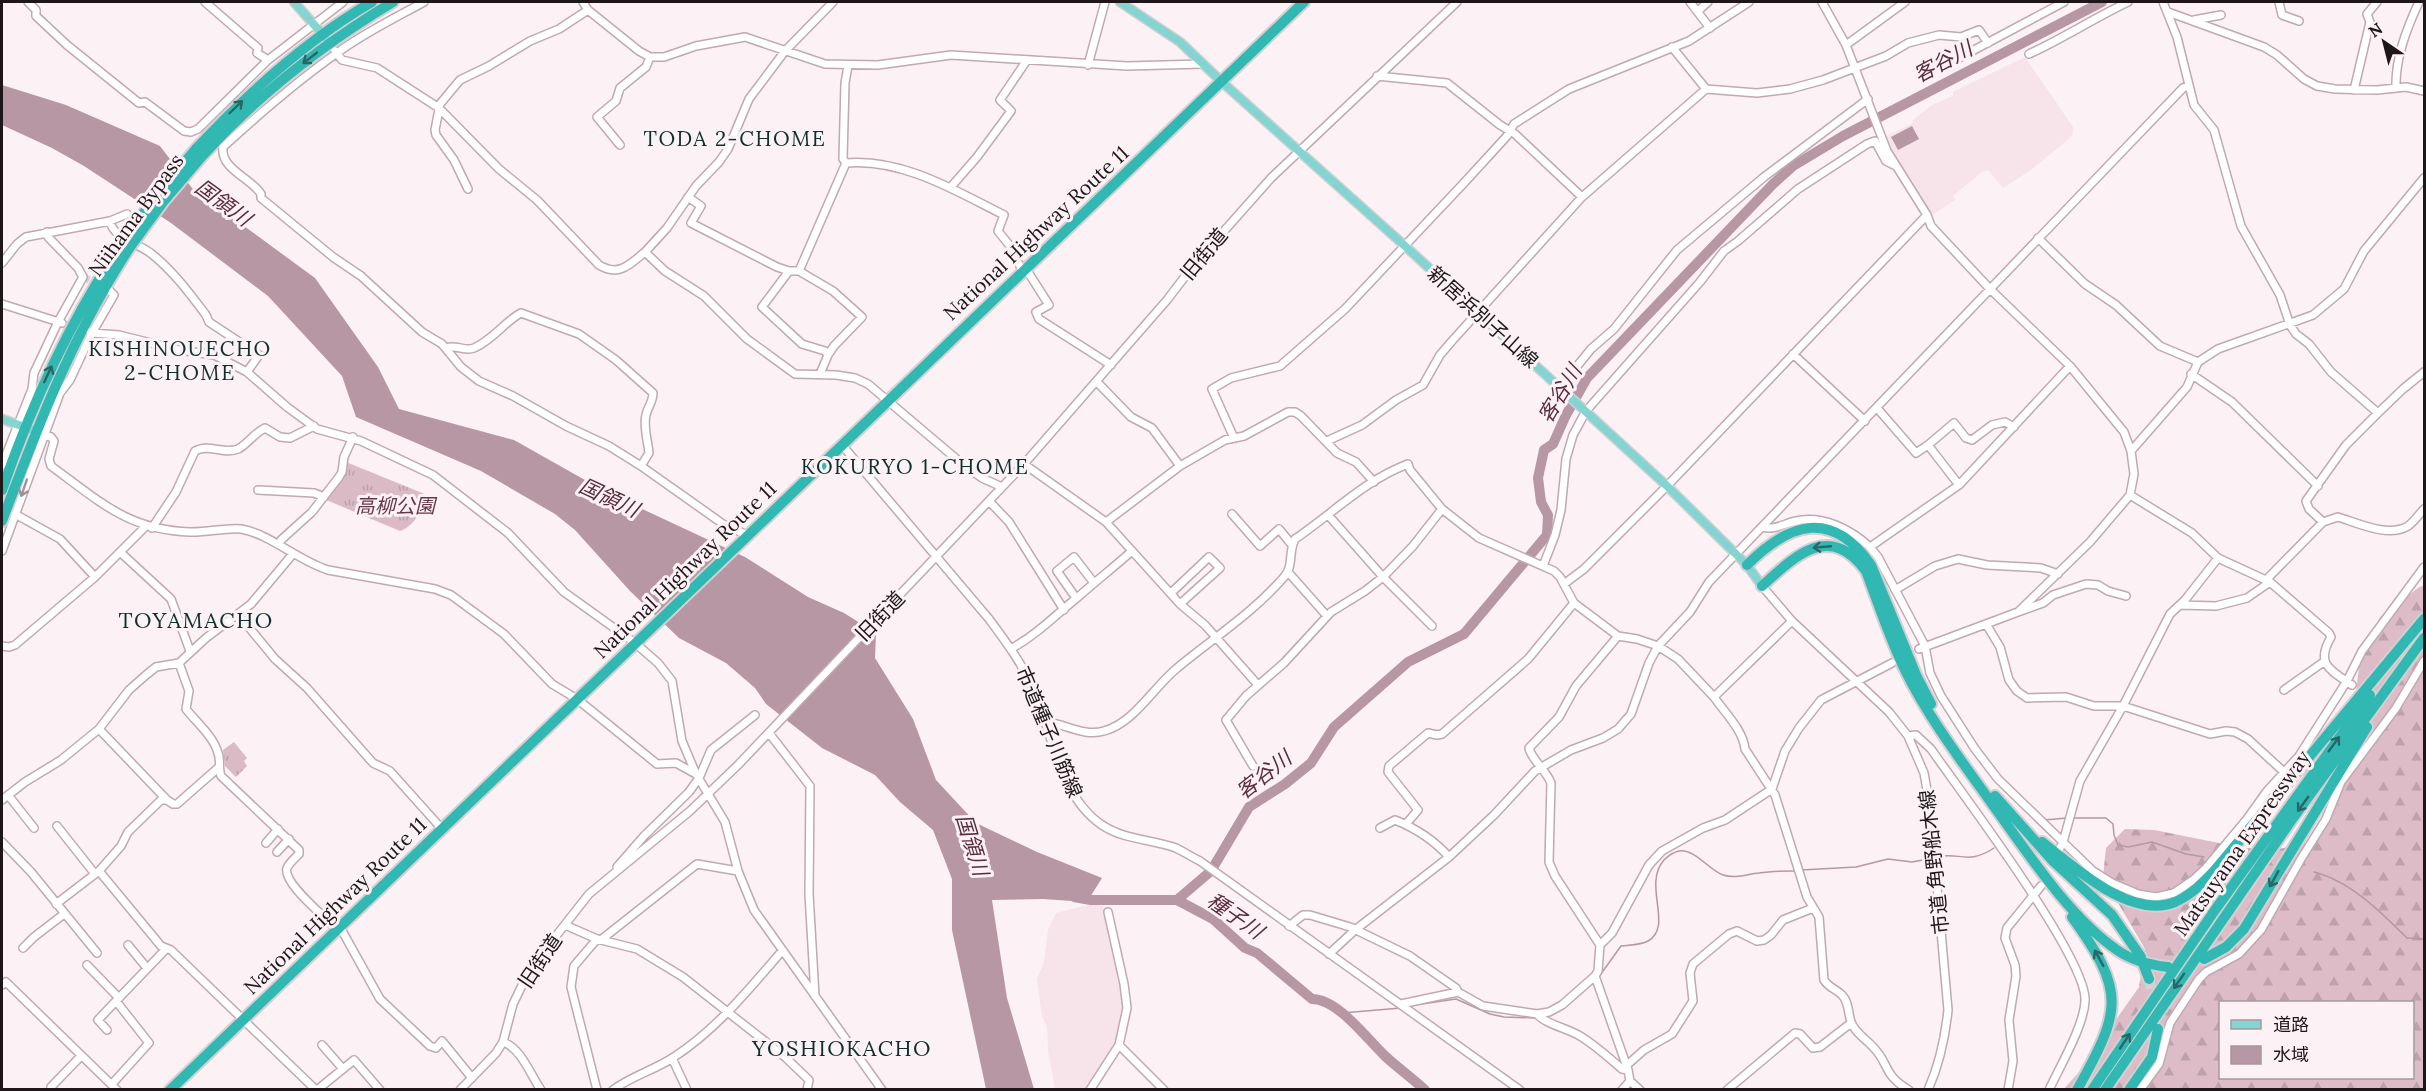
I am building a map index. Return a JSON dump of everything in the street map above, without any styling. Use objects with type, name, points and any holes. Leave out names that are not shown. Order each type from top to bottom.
[{"type":"highway","name":"Niihama Bypass","points":[[326,39],[372,2]]},
{"type":"highway","name":"Niihama Bypass","points":[[2,521],[47,374],[82,306],[126,245],[156,196],[251,93],[288,60],[393,2]]},
{"type":"highway","name":"National Highway Route 11","points":[[170,1089],[1304,2]]},
{"type":"highway","name":"Niihama Bypass","points":[[2,490],[30,429]]},
{"type":"highway","points":[[1747,565],[1766,546],[1794,530],[1825,530],[1843,536],[1859,549],[1871,565],[1916,675],[1934,709],[1978,775],[2005,809],[2052,860],[2112,915],[2142,962],[2149,979]]},
{"type":"highway","points":[[1762,586],[1796,557],[1810,549],[1836,546],[1856,558],[1866,571],[1905,671],[1918,694],[1962,762],[2100,958],[2111,986],[2109,1028],[2077,1089]]},
{"type":"highway","points":[[2005,809],[2041,842],[2108,890],[2138,903],[2163,905],[2174,903],[2193,891],[2215,870],[2424,620]]},
{"type":"highway","name":"Matsuyama Expressway","points":[[2092,1089],[2221,901],[2424,620]]},
{"type":"highway","name":"Matsuyama Expressway","points":[[2105,1089],[2281,836],[2424,638]]},
{"type":"highway","points":[[2204,959],[2226,947],[2251,919],[2286,856],[2415,651]]},
{"type":"highway","points":[[2036,866],[2084,921],[2106,942],[2133,958],[2157,966],[2168,966]]},
{"type":"highway","points":[[2129,1089],[2139,1078],[2152,1056],[2158,1029]]},
{"type":"main road","points":[[294,2],[326,39]]},
{"type":"main road","name":"新居浜別子山線","points":[[1120,2],[1180,42],[1479,313],[1667,486],[1747,565],[1762,586]]},
{"type":"main road","points":[[2,419],[30,429]]},
{"type":"street","points":[[28,2],[36,10],[36,16],[102,74],[140,103],[145,102],[184,131],[191,132],[198,129],[268,60],[343,2]]},
{"type":"street","points":[[205,2],[258,48],[257,53],[268,60]]},
{"type":"street","points":[[424,2],[375,28],[336,53],[258,115],[223,147],[222,154],[228,164],[257,188],[261,198],[333,257],[361,276],[423,332],[446,348],[460,367],[479,381],[513,396],[641,466],[744,538]]},
{"type":"street","points":[[583,2],[588,10],[639,51],[650,57],[664,57],[696,46],[745,37],[825,64],[848,66],[878,65],[951,55],[1088,65],[1202,64]]},
{"type":"street","points":[[326,39],[342,60],[377,68],[439,108],[499,169],[537,200],[599,265],[609,271],[618,270],[645,252],[667,228],[688,197],[720,162],[749,99],[785,51],[833,2]]},
{"type":"street","points":[[1088,65],[1105,2]]},
{"type":"street","name":"旧街道","points":[[460,1089],[503,1042],[513,1004],[530,969],[589,894],[708,795],[1024,464],[1271,178],[1457,2]]},
{"type":"street","points":[[1690,2],[1710,28]]},
{"type":"street","points":[[1698,11],[1708,2]]},
{"type":"street","points":[[1234,438],[1212,389],[1231,378],[1280,366],[1345,309],[1507,136],[1514,124],[1569,89],[1689,41],[1749,2]]},
{"type":"street","points":[[1822,2],[1846,45],[1880,135],[1894,165],[1927,215],[1931,226],[1990,289],[2070,366],[2124,432],[2131,451],[2134,474],[2130,495],[2090,542],[2018,612]]},
{"type":"street","points":[[1846,45],[1905,2]]},
{"type":"street","points":[[1959,58],[2064,2]]},
{"type":"street","points":[[2029,54],[2064,38],[2088,22],[2128,2]]},
{"type":"street","points":[[2163,2],[2177,37],[2194,105],[2214,130],[2241,226],[2280,295],[2290,325],[2296,334],[2309,344],[2331,372],[2378,413]]},
{"type":"street","points":[[2279,2],[2282,15],[2299,21]]},
{"type":"street","points":[[2354,90],[2370,22],[2367,14],[2377,2]]},
{"type":"street","points":[[2396,88],[2406,32],[2419,2]]},
{"type":"street","points":[[468,189],[454,160],[436,135],[439,108],[460,80],[489,66],[530,41],[559,29],[588,10]]},
{"type":"street","points":[[2168,12],[2264,47],[2316,86],[2354,90],[2406,87],[2424,91]]},
{"type":"street","points":[[2194,20],[2221,15]]},
{"type":"street","points":[[1327,441],[1362,425],[1396,400],[1423,385],[1440,355],[1582,197],[1706,89],[1757,93],[1781,90],[1823,80],[1886,56],[1908,43],[1939,35],[1961,37],[1979,30],[1988,43]]},
{"type":"street","points":[[1672,48],[1706,89]]},
{"type":"street","points":[[620,145],[597,117],[616,101],[620,88],[646,67],[650,57]]},
{"type":"street","points":[[950,188],[977,157],[1011,111],[1000,100],[1027,60]]},
{"type":"street","points":[[846,163],[843,159],[844,83],[848,66]]},
{"type":"street","points":[[1377,76],[1447,83],[1509,130],[1582,197]]},
{"type":"street","points":[[1329,954],[1355,930],[1449,857],[1494,815],[1535,771],[1571,750],[1603,738],[1626,722],[1658,646],[1690,612],[1709,582],[2175,96],[2188,86]]},
{"type":"street","points":[[1561,388],[1591,349],[1614,329],[1677,250],[1764,177],[1869,101]]},
{"type":"street","points":[[1542,566],[1555,535],[1561,510],[1566,459],[1584,409],[1700,282],[1715,259],[1779,204],[1867,144],[1875,141],[1886,161],[1894,165]]},
{"type":"street","points":[[846,163],[885,164],[950,188],[1004,215],[998,231],[1010,246],[1022,270],[1028,272],[1049,305],[1036,312],[1039,319],[1111,365]]},
{"type":"street","points":[[799,271],[846,163]]},
{"type":"street","points":[[2131,451],[2187,387],[2198,362],[2217,349],[2313,315],[2344,289],[2364,251],[2424,178]]},
{"type":"street","points":[[688,197],[701,206],[691,223],[777,267],[799,271],[833,291],[862,317],[828,355],[820,374]]},
{"type":"street","points":[[2,263],[21,240],[47,231],[110,221],[127,214]]},
{"type":"street","points":[[1564,584],[1584,569],[1667,486],[1927,215]]},
{"type":"street","points":[[110,221],[118,234],[153,254],[175,276],[206,315],[208,322],[259,355],[247,372]]},
{"type":"street","points":[[2,551],[15,514],[30,429],[34,373],[83,277],[78,268],[48,237],[47,231]]},
{"type":"street","points":[[2038,238],[2085,284],[2116,306],[2160,346],[2198,362]]},
{"type":"street","points":[[645,252],[665,271],[704,296],[747,339],[778,364],[800,375],[820,374],[855,378],[868,384],[967,467],[1002,488]]},
{"type":"street","points":[[789,271],[762,307],[802,344],[825,351],[828,355]]},
{"type":"street","points":[[2,465],[70,380],[91,333],[114,295],[110,291]]},
{"type":"street","points":[[2,304],[61,323]]},
{"type":"street","points":[[446,348],[457,346],[473,348],[491,338],[521,313],[579,334],[616,360],[653,393],[653,403],[646,415],[645,423],[649,453],[641,466]]},
{"type":"street","points":[[91,333],[118,335],[179,350],[214,355],[247,372],[287,407],[314,426],[353,437],[447,484],[508,533],[564,592],[638,641],[672,681],[682,741],[708,795],[725,822],[738,871],[754,910],[882,1089]]},
{"type":"street","points":[[1793,354],[1865,421]]},
{"type":"street","points":[[1870,547],[1959,485],[2070,366]]},
{"type":"street","points":[[2324,522],[2306,504],[2318,486],[2346,445],[2424,372]]},
{"type":"street","points":[[2191,374],[2232,402],[2318,486]]},
{"type":"street","points":[[1097,382],[1131,417],[1152,428],[1180,466]]},
{"type":"street","points":[[1877,408],[1916,453],[1954,423],[1966,438],[1972,440],[1992,425],[2005,422],[2014,427]]},
{"type":"street","points":[[1106,522],[1180,466],[1225,440],[1250,434],[1277,416],[1288,412],[1295,412],[1337,453],[1356,462],[1374,482]]},
{"type":"street","points":[[2,646],[15,645],[95,577],[149,527],[176,492],[195,452],[200,448],[238,449],[265,428],[280,437],[290,438],[314,426]]},
{"type":"street","points":[[30,429],[54,441],[49,459],[51,466],[112,510],[149,527],[190,532],[239,529],[279,545],[292,555],[328,570],[435,589],[451,595],[504,634],[552,684],[577,699],[657,764],[675,763],[698,776]]},
{"type":"street","points":[[279,545],[281,540],[312,512],[342,472],[344,457],[353,437]]},
{"type":"street","name":"市道種子川筋線","points":[[842,445],[1011,649],[1033,689],[1066,780],[1075,799],[1088,814],[1121,835],[1176,848],[1200,861],[1520,1089]]},
{"type":"street","points":[[1928,445],[1959,485]]},
{"type":"street","points":[[1024,464],[1106,522],[1180,604],[1196,615],[1258,685]]},
{"type":"street","points":[[1046,722],[1087,733],[1104,731],[1117,726],[1174,670],[1244,614],[1288,572],[1295,539],[1329,516],[1346,499],[1408,464],[1410,470],[1442,509],[1479,538],[1554,571],[1574,603],[1618,636],[1658,646],[1678,659],[1714,697],[1739,732],[1745,750],[1772,789],[1781,810],[1807,897],[1821,924],[1824,980],[1829,988],[1842,995],[1847,1003],[1851,1023],[1856,1031],[1875,1048],[1895,1082],[1909,1089]]},
{"type":"street","points":[[258,490],[314,493],[324,497]]},
{"type":"street","points":[[2130,495],[2192,533],[2218,558],[2268,581],[2329,633],[2331,637],[2324,649],[2325,661],[2350,683]]},
{"type":"street","points":[[989,501],[1009,522],[1064,610]]},
{"type":"street","points":[[1253,766],[1226,720],[1246,696],[1284,663],[1328,616],[1383,577],[1413,546],[1442,509]]},
{"type":"street","points":[[2181,605],[2216,606],[2247,598],[2268,581],[2324,522],[2338,517],[2380,529],[2393,529],[2406,527],[2424,509]]},
{"type":"street","points":[[15,514],[60,538],[95,577]]},
{"type":"street","points":[[1232,514],[1260,546],[1279,529],[1292,545]]},
{"type":"street","points":[[1329,516],[1383,577],[1432,626]]},
{"type":"street","points":[[1763,526],[1769,529],[1798,520],[1839,525],[1858,536],[1870,547],[1878,557],[1895,590],[1941,696],[1975,749],[1998,778],[2093,871],[2112,883],[2138,894],[2156,897],[2174,893],[2206,868],[2299,756],[2350,683],[2362,651],[2424,567]]},
{"type":"street","points":[[1011,649],[1033,637],[1132,551]]},
{"type":"street","points":[[120,552],[171,599],[190,651]]},
{"type":"street","points":[[34,828],[4,798],[61,760],[99,729],[129,690],[156,667],[179,663],[190,651],[252,604],[292,555]]},
{"type":"street","points":[[1076,598],[1057,571],[1074,557],[1094,583]]},
{"type":"street","points":[[1171,593],[1209,557],[1220,568],[1180,604]]},
{"type":"street","points":[[2059,850],[2080,781],[2123,706],[2170,614],[2181,605],[2218,558]]},
{"type":"street","points":[[1895,590],[1935,566],[1958,559],[1987,565],[2041,568],[2058,574]]},
{"type":"street","points":[[1288,572],[1328,616]]},
{"type":"street","points":[[1922,648],[2043,603],[2053,595],[2086,584],[2098,585],[2113,593],[2126,596]]},
{"type":"street","name":"市道 角野船木線","points":[[1762,586],[1792,621],[1889,712],[1908,736],[1924,773],[1930,807],[1948,1010],[1945,1043],[1936,1073],[1928,1089]]},
{"type":"street","points":[[1406,824],[1418,810],[1388,771],[1389,766],[1428,733],[1442,734],[1528,659],[1546,634],[1574,603]]},
{"type":"street","points":[[238,614],[270,654],[307,688],[373,762],[390,771],[442,829]]},
{"type":"street","points":[[1714,697],[1792,621]]},
{"type":"street","points":[[1986,624],[2000,647],[2009,680],[2017,692],[2027,698],[2066,697],[2094,706],[2123,706],[2210,734],[2235,732],[2248,739],[2284,772]]},
{"type":"street","points":[[1600,945],[1555,876],[1549,862],[1551,783],[1543,767],[1528,748],[1559,717],[1576,686],[1618,636]]},
{"type":"street","points":[[2284,690],[2325,661]]},
{"type":"street","points":[[2140,1089],[2159,1064],[2170,1023],[2199,979],[2206,972],[2239,954],[2261,930],[2326,819],[2341,782],[2424,661]]},
{"type":"street","points":[[179,663],[189,691],[186,709],[219,753],[218,768],[221,776],[299,850],[299,854],[288,866],[287,876],[297,891],[339,928],[380,999],[430,1046],[436,1048],[442,1041],[472,1078]]},
{"type":"street","points":[[1640,1089],[1630,1081],[1628,1068],[1596,979],[1600,945],[1612,933],[1649,865],[1662,850],[1703,828],[1725,820],[1772,789],[1785,751],[1821,700],[1892,663]]},
{"type":"street","points":[[617,870],[616,865],[689,792],[711,750],[755,716]]},
{"type":"street","points":[[99,729],[173,804],[177,804],[218,768]]},
{"type":"street","points":[[770,731],[810,786],[809,894],[815,996]]},
{"type":"street","points":[[1908,736],[1916,735],[1931,749],[2034,897],[2079,975],[2086,999],[2083,1016],[2049,1089]]},
{"type":"street","points":[[56,904],[97,872],[121,846],[128,832],[161,800],[167,800]]},
{"type":"street","points":[[1380,828],[1395,820],[1406,824],[1436,842],[1449,857]]},
{"type":"street","points":[[57,826],[60,835],[76,846],[166,949],[171,950],[316,1089],[354,1060],[380,1089]]},
{"type":"street","points":[[266,843],[278,829]]},
{"type":"street","points":[[277,852],[289,839]]},
{"type":"street","points":[[2,842],[31,872],[97,953]]},
{"type":"street","points":[[597,1089],[571,987],[574,966],[599,939],[697,864],[738,871]]},
{"type":"street","points":[[2008,1089],[2013,1061],[2009,1020],[2016,976],[2005,938],[2007,928],[2041,886]]},
{"type":"street","points":[[1289,926],[1304,915],[1310,915],[1355,930],[1410,956],[1456,988],[1458,992],[1483,1006],[1539,1016],[1560,1025],[1600,1050],[1622,1069],[1628,1068],[1638,1054],[1672,1034],[1679,1020],[1689,1010],[1693,1001],[1690,973],[1699,957],[1729,934],[1737,931],[1757,941],[1764,940],[1772,935],[1783,920],[1813,909]]},
{"type":"street","points":[[1090,1089],[1119,1045],[1127,1008],[1108,912]]},
{"type":"street","points":[[23,948],[64,914]]},
{"type":"street","points":[[565,925],[599,939],[637,948],[683,977],[785,1057],[809,1080],[807,1089]]},
{"type":"street","points":[[128,945],[147,968]]},
{"type":"street","points":[[107,1030],[98,1020],[166,949]]},
{"type":"street","points":[[613,1089],[672,1058],[728,1013],[782,951]]},
{"type":"street","points":[[2,985],[6,982],[114,1087],[149,1043],[117,999],[87,965]]},
{"type":"street","points":[[1539,1016],[1562,1005],[1596,979]]},
{"type":"street","points":[[1401,1004],[1458,992]]},
{"type":"street","points":[[1727,1089],[1795,1033],[1800,1034],[1813,1048],[1820,1047],[1851,1023]]},
{"type":"street","points":[[503,1042],[512,1045],[541,1089]]},
{"type":"street","points":[[322,1044],[342,1069]]},
{"type":"street","points":[[1119,1045],[1164,1089]]},
{"type":"street","points":[[51,1087],[81,1056]]},
{"type":"street","points":[[672,1058],[687,1089]]},
{"type":"street","points":[[1622,1089],[1630,1081]]},
{"type":"shaded area","points":[[2025,57],[2073,127],[2072,136],[2031,170],[2003,188],[1988,170],[1982,172],[1953,196],[1955,200],[1932,215],[1893,158],[1885,137],[1913,123],[1913,120],[1932,105],[1953,96],[1953,92]]},
{"type":"shaded area","points":[[1092,904],[1103,906],[1122,986],[1124,1010],[1122,1026],[1115,1047],[1088,1088],[1055,1089],[1048,1051],[1047,1027],[1042,1017],[1037,979],[1044,962],[1048,930],[1056,913]]},
{"type":"green space","name":"高柳公園","points":[[346,462],[432,497],[433,501],[410,525],[400,531],[324,499]]},
{"type":"green space","points":[[2424,585],[2424,1089],[2063,1090],[2080,1071],[2139,987],[2145,949],[2103,877],[2106,848],[2125,829],[2154,830],[2244,848],[2279,849],[2307,843],[2336,797],[2352,728],[2359,667],[2380,617]]},
{"type":"green space","points":[[234,742],[247,758],[244,761],[247,766],[236,777],[225,766],[223,750]]},
{"type":"water","name":"国領川","points":[[2,85],[66,105],[160,146],[192,188],[315,278],[378,367],[399,409],[514,440],[608,493],[745,557],[808,597],[844,613],[876,633],[875,658],[913,719],[936,780],[976,823],[1037,852],[1102,878],[1087,902],[1043,899],[992,900],[1007,998],[1034,1089],[986,1089],[952,930],[952,879],[933,830],[900,802],[875,775],[822,748],[766,704],[755,688],[726,663],[679,638],[630,591],[575,530],[555,514],[481,471],[356,417],[342,376],[268,296],[171,223],[84,166],[2,125]]},
{"type":"water","points":[[1912,126],[1919,139],[1898,150],[1891,137]]},
{"type":"waterway","name":"客谷川","points":[[1177,900],[1211,871],[1249,807],[1285,784],[1311,763],[1334,727],[1408,662],[1464,634],[1547,535],[1548,515],[1541,502],[1538,478],[1544,450],[1553,444],[1587,378],[1773,184],[1793,166],[1843,136],[2102,2]]},
{"type":"waterway","points":[[2044,820],[2067,818]]},
{"type":"waterway","points":[[2071,818],[2106,818],[2113,824],[2118,845],[2128,847],[2152,842],[2186,854],[2204,857]]},
{"type":"waterway","points":[[1937,857],[1977,856],[1994,848]]},
{"type":"waterway","points":[[1598,978],[1621,946],[1648,941],[1655,934],[1659,915],[1656,893],[1658,870],[1664,860],[1673,853],[1679,851],[1691,853],[1718,872],[1728,876],[1796,871]]},
{"type":"waterway","points":[[1801,870],[1856,867],[1888,859],[1912,862],[1933,858]]},
{"type":"waterway","points":[[2314,872],[2340,882],[2352,890],[2376,908],[2407,938],[2424,939]]},
{"type":"waterway","name":"種子川","points":[[1074,897],[1091,900],[1177,900],[1213,919],[1245,948],[1257,953],[1312,999],[1332,1005],[1342,1012],[1385,1056],[1425,1090]]},
{"type":"waterway","points":[[1573,1000],[1595,981]]},
{"type":"waterway","points":[[1408,1006],[1456,999],[1490,1014],[1504,1017],[1537,1018]]},
{"type":"waterway","points":[[1342,1013],[1401,1008]]},
{"type":"tunnel","points":[[83,277],[100,285]]},
{"type":"tunnel","points":[[2149,979],[2155,1005]]},
{"type":"district","name":"TODA 2-CHOME","points":[[735,139]]},
{"type":"district","name":"KISHINOUECHO 2-CHOME","points":[[180,361]]},
{"type":"district","name":"KOKURYO 1-CHOME","points":[[915,467]]},
{"type":"district","name":"TOYAMACHO","points":[[196,620]]},
{"type":"district","name":"YOSHIOKACHO","points":[[842,1048]]}]
